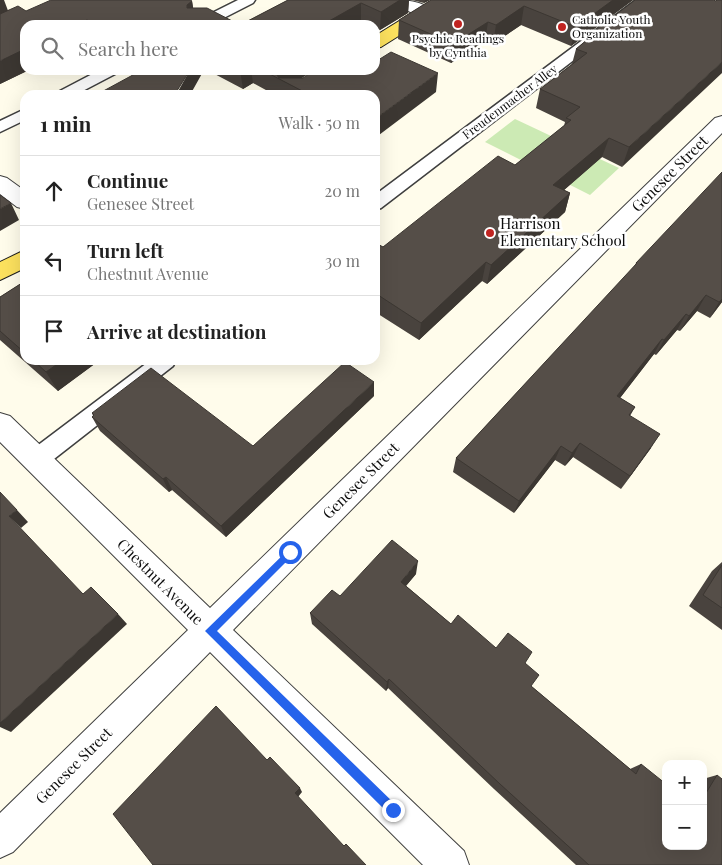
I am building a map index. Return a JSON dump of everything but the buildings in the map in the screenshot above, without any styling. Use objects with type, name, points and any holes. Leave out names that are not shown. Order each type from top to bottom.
[{"type":"main road","points":[[380,40],[445,0]]},
{"type":"main road","points":[[0,272],[20,261]]},
{"type":"street","points":[[398,0],[425,12]]},
{"type":"street","name":"Genesee Street","points":[[0,839],[722,122]]},
{"type":"street","points":[[0,183],[20,198]]},
{"type":"street","name":"Chestnut Avenue","points":[[0,424],[450,865]]},
{"type":"lane","points":[[210,20],[248,0]]},
{"type":"lane","name":"Freudenmacher Alley","points":[[380,200],[644,0]]},
{"type":"lane","points":[[73,90],[102,75]]},
{"type":"lane","points":[[0,127],[20,117]]},
{"type":"lane","points":[[37,459],[159,365]]},
{"type":"green space","points":[[515,119],[619,168],[590,195],[485,142]]},
{"type":"place","name":"Psychic Readings by Cynthia","points":[[458,24]]},
{"type":"place","name":"Catholic Youth Organization","points":[[562,27]]},
{"type":"place","name":"Harrison Elementary School","points":[[490,233]]},
{"type":"route","points":[[290,552],[210,631],[393,810]]}]
